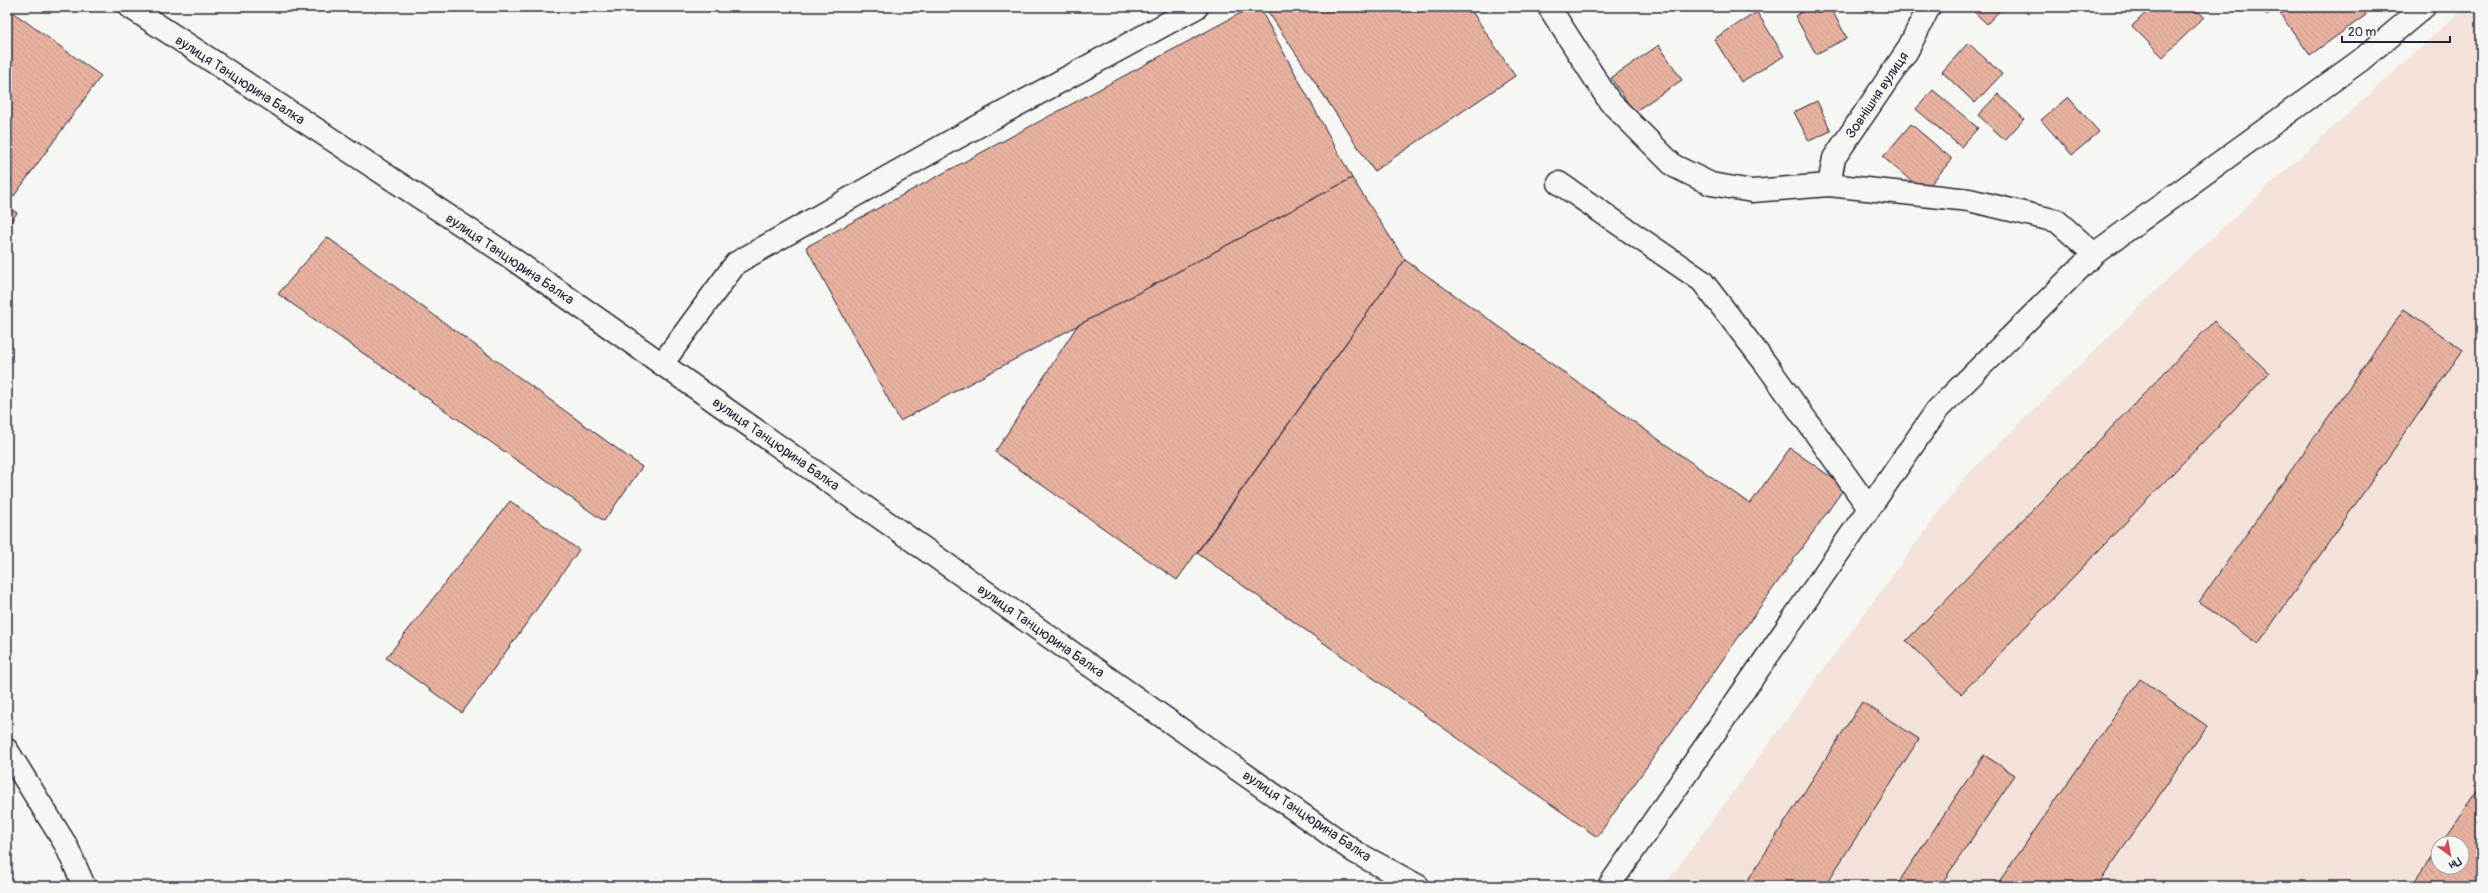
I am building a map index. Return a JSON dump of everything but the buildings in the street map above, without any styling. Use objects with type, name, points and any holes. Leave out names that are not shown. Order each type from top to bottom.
[{"type":"street","name":"вулиця Танцюрина Балка","points":[[130,7],[500,250],[1355,852],[1418,886]]},
{"type":"street","points":[[662,364],[736,263],[952,141],[1197,7]]},
{"type":"street","points":[[1549,7],[1610,102],[1674,166],[1711,184],[1752,191],[1829,185],[1969,200],[2057,221],[2094,254]]},
{"type":"street","name":"Зовнішня вулиця","points":[[1829,185],[1834,158],[1908,50],[1929,7]]},
{"type":"street","points":[[1609,886],[1937,410],[2094,254],[2362,60],[2424,7]]},
{"type":"street","points":[[1559,183],[1702,281],[1766,364],[1869,508]]},
{"type":"street","points":[[7,750],[66,845],[84,886]]},
{"type":"shaded area","points":[[2465,7],[2481,7],[2481,886],[1664,886],[1965,477],[2181,266]]}]
